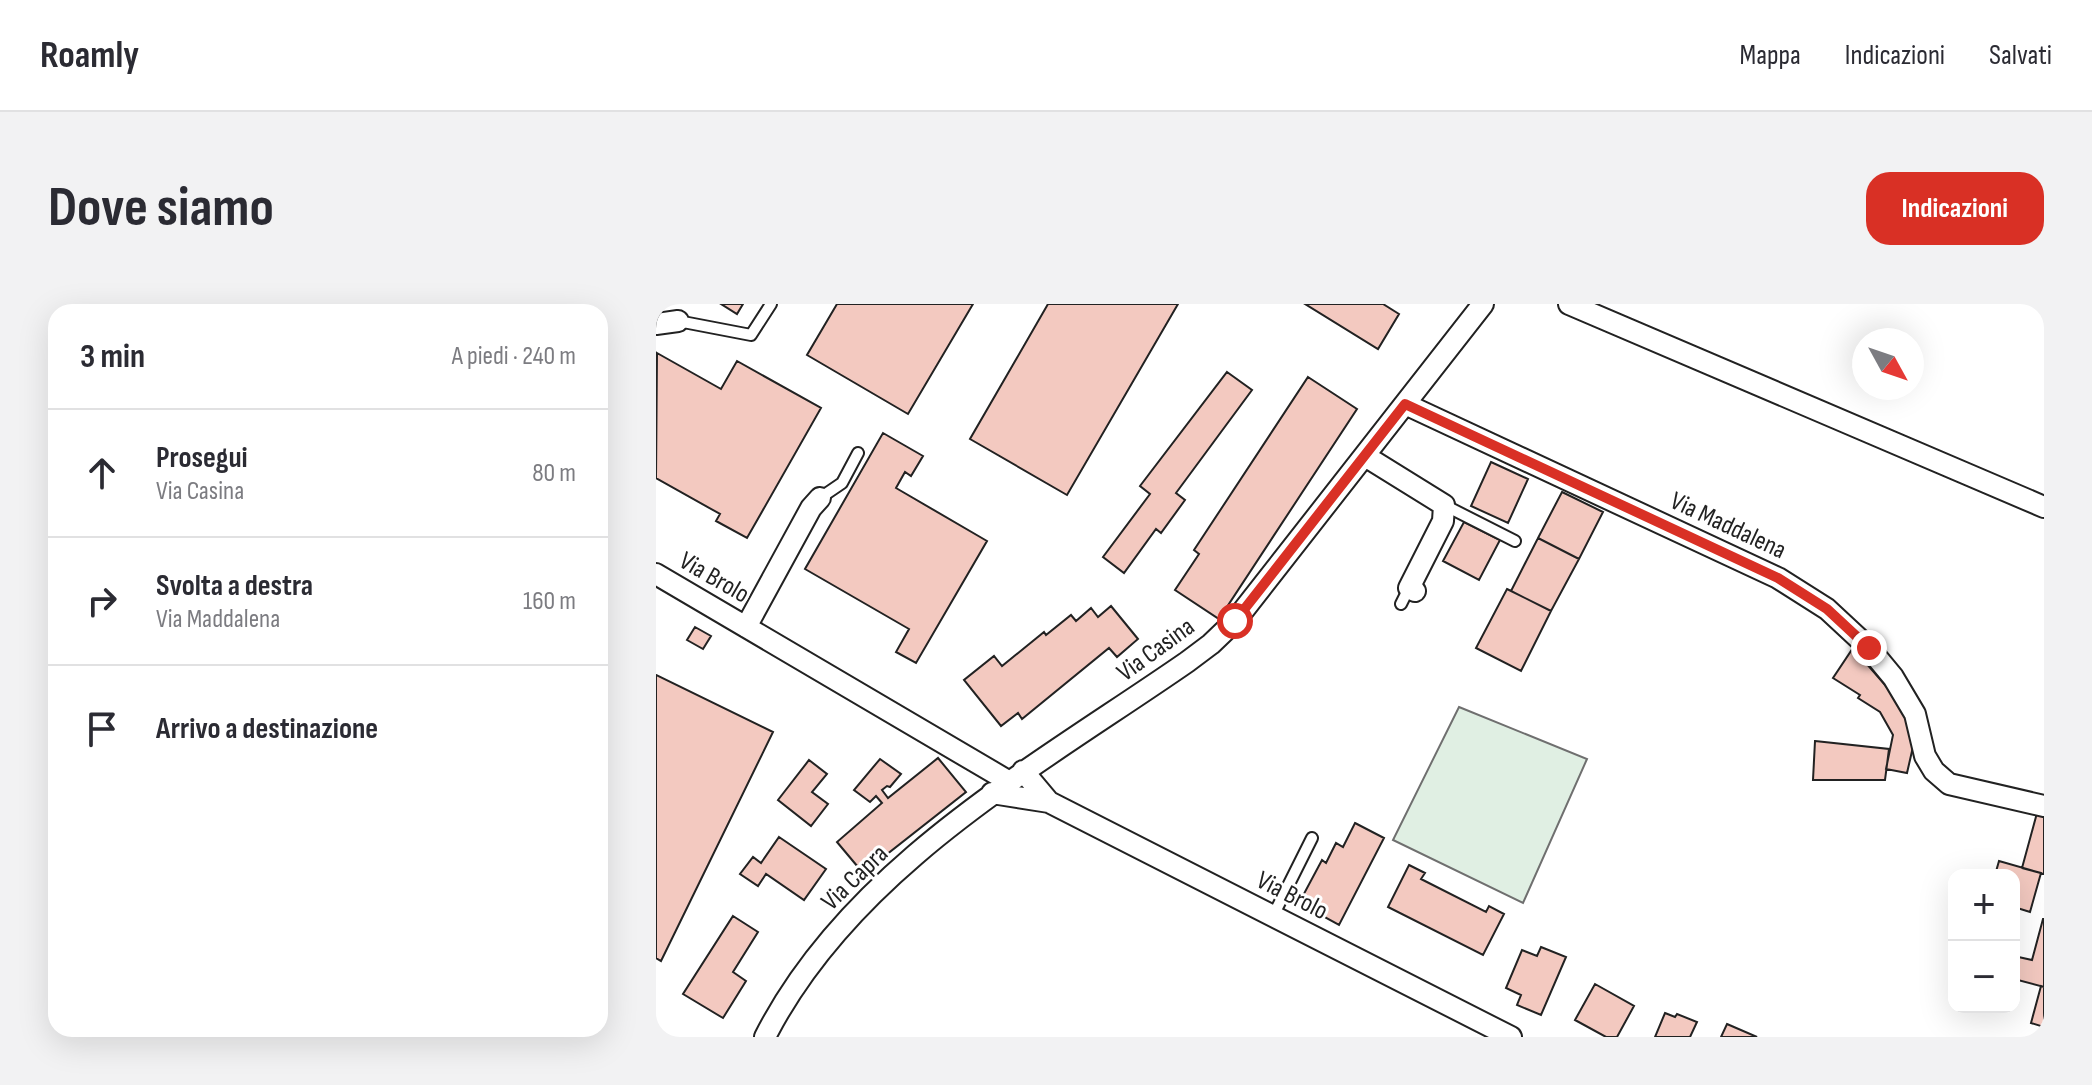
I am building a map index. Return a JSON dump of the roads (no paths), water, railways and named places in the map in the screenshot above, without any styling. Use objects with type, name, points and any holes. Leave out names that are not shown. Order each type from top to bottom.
[{"type":"street","name":"Via Casina","points":[[1008,782],[1211,644],[1235,621],[1483,304]]},
{"type":"street","points":[[1569,304],[2044,507]]},
{"type":"street","points":[[656,324],[678,321]]},
{"type":"street","name":"Via Maddalena","points":[[1405,404],[1778,578],[1827,609],[1869,648],[1893,677],[1915,714],[1925,756],[1934,771],[1949,784],[2044,806]]},
{"type":"street","points":[[1365,456],[1444,505],[1443,521],[1414,595]]},
{"type":"street","name":"Via Brolo","points":[[746,627],[811,508],[820,498]]},
{"type":"street","name":"Via Brolo","points":[[656,574],[1008,782],[1511,1037]]},
{"type":"street","name":"Via Brolo","points":[[1008,782],[1049,802]]},
{"type":"street","name":"Via Capra","points":[[765,1037],[796,985],[856,909],[896,872],[1008,782]]},
{"type":"lane","points":[[678,321],[751,335],[771,304]]},
{"type":"lane","points":[[820,498],[842,483],[858,453]]},
{"type":"lane","points":[[1444,505],[1515,541]]},
{"type":"lane","points":[[1273,916],[1312,838]]}]
